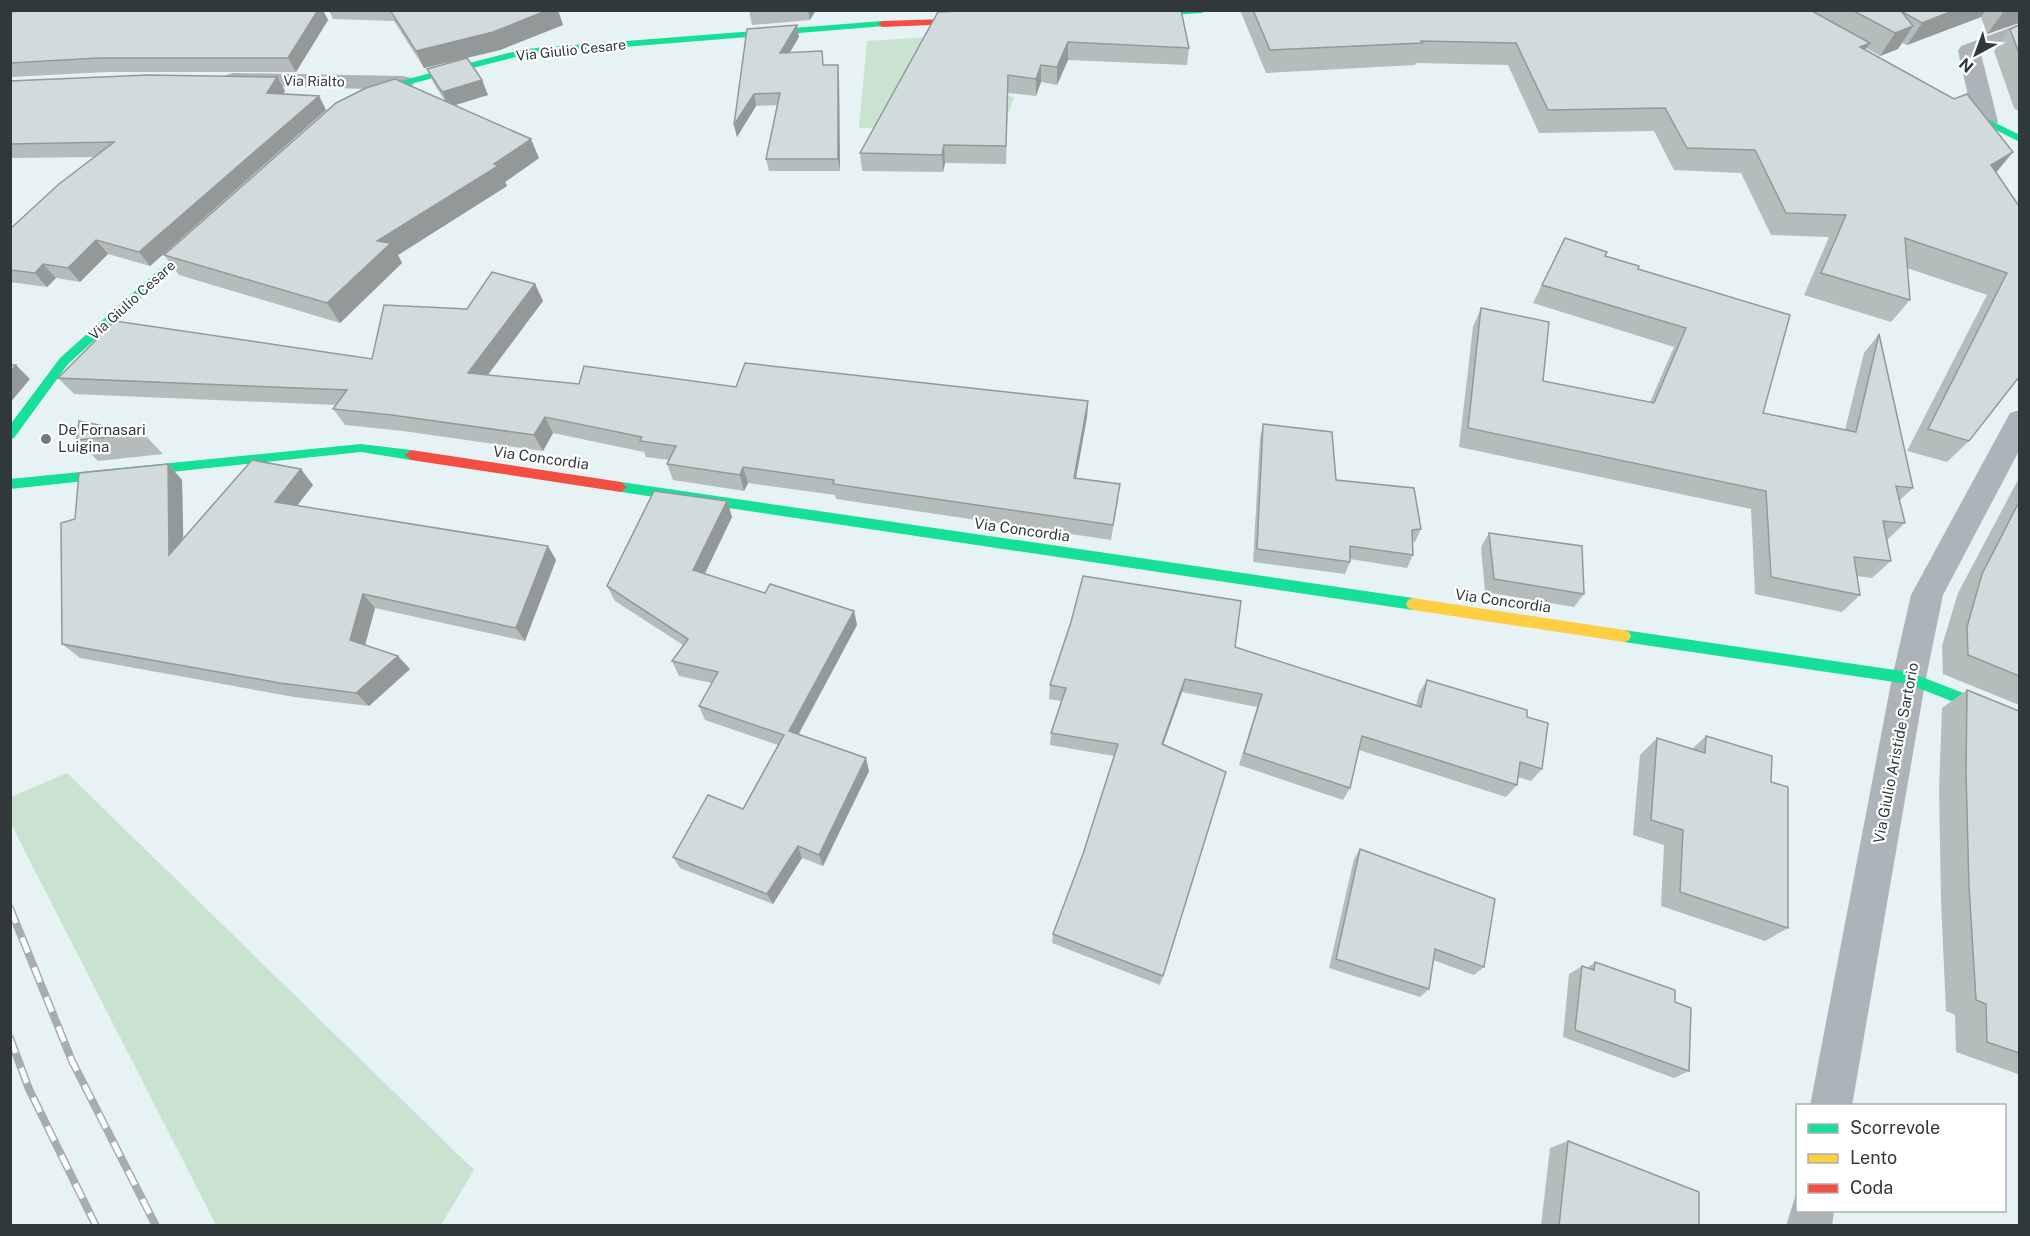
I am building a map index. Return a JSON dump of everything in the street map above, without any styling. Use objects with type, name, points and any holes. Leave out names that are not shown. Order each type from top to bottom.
[{"type":"street","points":[[1122,14],[1202,10]]},
{"type":"street","name":"Via Giulio Cesare","points":[[346,111],[402,83],[524,52],[836,26],[996,20]]},
{"type":"street","points":[[1986,122],[1969,51],[2019,30]]},
{"type":"street","name":"Via Rialto","points":[[209,80],[402,83]]},
{"type":"street","points":[[1934,96],[2019,139]]},
{"type":"street","name":"Via Giulio Cesare","points":[[10,435],[64,361],[214,227]]},
{"type":"street","name":"Via Giulio Aristide Sartorio","points":[[1831,1104],[1909,678],[1927,595],[2019,420]]},
{"type":"street","name":"Via Concordia","points":[[10,484],[361,448],[1909,678],[2019,722]]},
{"type":"green space","points":[[930,37],[906,80],[1014,97],[1002,131],[859,128],[867,41]]},
{"type":"green space","points":[[67,773],[474,1170],[441,1225],[216,1225],[11,824],[11,797]]},
{"type":"building","points":[[27,10],[318,10],[288,58],[98,58],[10,63],[10,12]]},
{"type":"building","points":[[390,10],[548,10],[493,32],[416,51]]},
{"type":"building","points":[[1181,10],[1189,48],[1068,42],[1057,67],[1041,65],[1036,79],[1008,75],[1006,146],[944,145],[942,155],[860,153],[938,12]]},
{"type":"building","points":[[1253,10],[1810,10],[1870,43],[1860,47],[1954,99],[1967,94],[2013,152],[1991,165],[2019,206],[2019,377],[1969,441],[1928,429],[2007,273],[1905,238],[1910,300],[1821,273],[1846,215],[1786,213],[1755,150],[1687,148],[1665,108],[1548,110],[1516,43],[1421,41],[1422,43],[1270,50]]},
{"type":"building","points":[[1852,10],[1955,10],[1922,23],[1901,11],[1913,26],[1895,33]]},
{"type":"building","points":[[797,25],[780,53],[822,51],[823,65],[838,65],[838,159],[766,159],[780,93],[754,94],[734,125],[747,29]]},
{"type":"building","points":[[2019,25],[2019,53],[2010,29]]},
{"type":"building","points":[[467,58],[482,80],[442,92],[427,69]]},
{"type":"building","points":[[148,75],[277,77],[267,93],[319,96],[139,252],[96,240],[68,268],[43,264],[35,273],[10,270],[10,229],[59,184],[114,142],[10,144],[10,81]]},
{"type":"building","points":[[395,79],[531,139],[494,164],[498,166],[377,241],[391,243],[327,303],[164,255],[336,103],[366,88]]},
{"type":"building","points":[[1565,238],[1607,252],[1605,256],[1639,266],[1638,269],[1790,315],[1763,413],[1856,432],[1879,334],[1913,488],[1896,486],[1905,523],[1883,521],[1891,561],[1854,557],[1860,595],[1771,577],[1766,491],[1468,428],[1481,308],[1549,322],[1543,381],[1654,403],[1686,328],[1542,285]]},
{"type":"building","points":[[492,272],[535,284],[468,373],[579,384],[584,366],[736,387],[745,363],[1088,401],[1074,478],[1120,484],[1113,525],[833,484],[834,480],[743,467],[740,475],[667,464],[676,446],[640,441],[642,437],[545,417],[534,435],[333,409],[347,390],[58,378],[115,321],[372,359],[384,305],[467,309]]},
{"type":"building","points":[[79,421],[144,434],[77,440]]},
{"type":"building","points":[[1263,424],[1332,432],[1336,480],[1414,488],[1421,529],[1412,530],[1413,555],[1350,546],[1350,562],[1257,549]]},
{"type":"building","points":[[252,460],[301,469],[275,502],[548,546],[516,628],[363,594],[350,640],[398,656],[356,693],[280,683],[62,644],[61,523],[75,519],[79,473],[168,464],[169,555]]},
{"type":"building","points":[[654,491],[727,501],[693,570],[765,593],[770,584],[854,611],[789,731],[866,758],[819,855],[798,846],[767,894],[673,857],[708,795],[743,809],[784,735],[699,706],[718,672],[672,661],[688,639],[607,586]]},
{"type":"building","points":[[2019,502],[2019,676],[1968,655],[1967,627],[1982,574]]},
{"type":"building","points":[[1489,533],[1582,546],[1584,594],[1494,579]]},
{"type":"building","points":[[1083,576],[1241,601],[1235,647],[1421,707],[1427,680],[1527,710],[1527,717],[1548,723],[1542,769],[1520,762],[1517,785],[1362,736],[1350,788],[1244,753],[1262,694],[1185,679],[1162,744],[1226,772],[1163,976],[1053,934],[1083,854],[1118,744],[1051,733],[1066,688],[1050,685],[1071,622]]},
{"type":"building","points":[[1967,690],[2019,711],[2019,1053],[1987,1042],[1986,1004],[1976,1000],[1969,886],[1966,773]]},
{"type":"building","points":[[1706,736],[1772,756],[1771,782],[1788,787],[1788,928],[1680,892],[1683,830],[1651,820],[1657,738],[1705,753]]},
{"type":"building","points":[[1360,849],[1495,899],[1484,967],[1435,949],[1429,989],[1336,959]]},
{"type":"building","points":[[1595,962],[1675,990],[1675,1002],[1691,1008],[1689,1071],[1575,1030],[1582,966],[1594,970]]},
{"type":"building","points":[[1568,1141],[1699,1192],[1699,1226],[1559,1226]]},
{"type":"railway","points":[[10,908],[72,1061],[156,1226]]},
{"type":"railway","points":[[10,1038],[29,1089],[96,1226]]},
{"type":"traffic: fast","points":[[1136,14],[1202,10]]},
{"type":"traffic: fast","points":[[363,103],[403,83],[524,52],[882,24]]},
{"type":"traffic: fast","points":[[1951,104],[2020,139]]},
{"type":"traffic: fast","points":[[10,435],[64,361],[204,235]]},
{"type":"traffic: fast","points":[[10,484],[361,448],[411,455]]},
{"type":"traffic: fast","points":[[621,487],[1413,604]]},
{"type":"traffic: fast","points":[[1624,636],[1909,678],[2020,722]]},
{"type":"traffic: slow","points":[[1413,604],[1624,636]]},
{"type":"traffic: jam","points":[[882,24],[977,21]]},
{"type":"traffic: jam","points":[[411,455],[621,487]]},
{"type":"place","name":"De Fornasari Luigina","points":[[46,439]]}]
